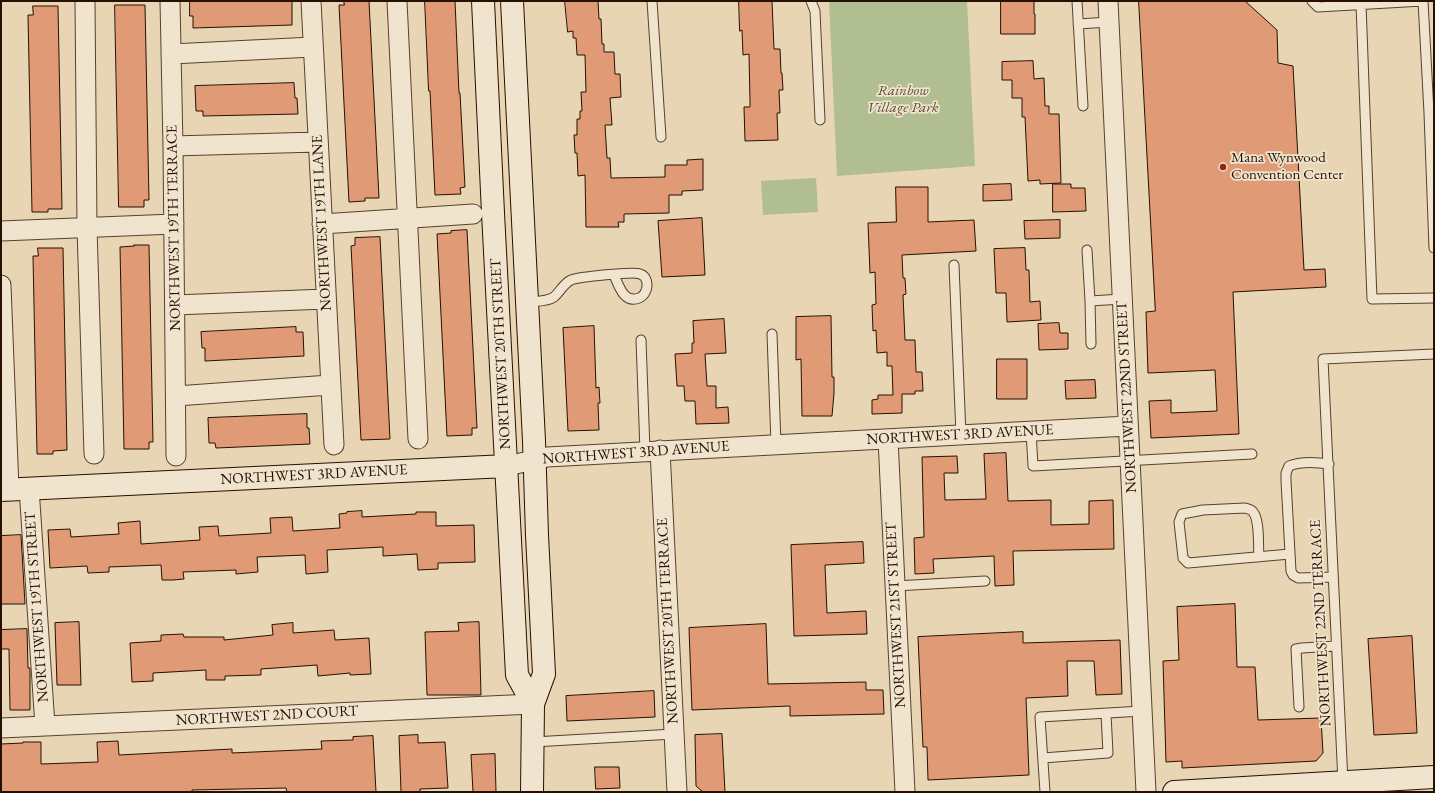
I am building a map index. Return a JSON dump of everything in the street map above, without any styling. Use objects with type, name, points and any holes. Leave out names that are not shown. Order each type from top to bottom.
[{"type":"main road","name":"NORTHWEST 20TH STREET","points":[[483,1],[517,675],[533,704]]},
{"type":"main road","name":"NORTHWEST 20TH STREET","points":[[512,1],[544,674],[533,704],[532,792]]},
{"type":"main road","name":"NORTHWEST 3RD AVENUE","points":[[13,489],[506,466]]},
{"type":"main road","points":[[1174,792],[1221,791],[1434,777]]},
{"type":"street","points":[[86,1],[86,228],[94,454]]},
{"type":"street","name":"NORTHWEST 19TH TERRACE","points":[[170,1],[172,54],[176,456]]},
{"type":"street","name":"NORTHWEST 19TH LANE","points":[[311,1],[334,445]]},
{"type":"street","points":[[397,1],[418,439]]},
{"type":"street","name":"NORTHWEST 22ND STREET","points":[[1108,1],[1146,792]]},
{"type":"street","points":[[172,54],[223,50],[313,47]]},
{"type":"street","points":[[173,146],[318,142]]},
{"type":"street","points":[[322,224],[473,214]]},
{"type":"street","points":[[1,231],[174,224]]},
{"type":"street","name":"NORTHWEST 19TH STREET","points":[[1,285],[13,489],[46,726]]},
{"type":"street","points":[[175,305],[326,300]]},
{"type":"street","points":[[176,396],[330,385]]},
{"type":"street","name":"NORTHWEST 3RD AVENUE","points":[[506,466],[547,457],[1128,426]]},
{"type":"street","name":"NORTHWEST 21ST STREET","points":[[888,438],[905,792]]},
{"type":"street","name":"NORTHWEST 20TH TERRACE","points":[[652,451],[674,734],[677,792]]},
{"type":"street","name":"NORTHWEST 2ND COURT","points":[[1,728],[533,704]]},
{"type":"lane","points":[[652,1],[662,138]]},
{"type":"lane","points":[[811,1],[815,11],[820,120]]},
{"type":"lane","points":[[1077,1],[1083,106]]},
{"type":"lane","points":[[1312,1],[1318,7],[1423,1],[1432,113],[1434,248]]},
{"type":"lane","points":[[1361,4],[1372,299],[1434,298]]},
{"type":"lane","points":[[1078,24],[1109,22]]},
{"type":"lane","points":[[1087,250],[1091,344]]},
{"type":"lane","points":[[954,264],[961,435]]},
{"type":"lane","points":[[527,302],[546,300],[554,297],[570,280],[580,277],[614,275]]},
{"type":"lane","points":[[1090,301],[1122,299]]},
{"type":"lane","points":[[772,334],[776,444]]},
{"type":"lane","points":[[641,340],[652,451]]},
{"type":"lane","points":[[1434,347],[1434,354]]},
{"type":"lane","name":"NORTHWEST 22ND TERRACE","points":[[1343,782],[1323,359],[1434,354]]},
{"type":"lane","points":[[1031,431],[1033,466],[1252,454]]},
{"type":"lane","points":[[1329,464],[1309,462],[1293,464],[1289,466],[1286,473],[1291,571],[1293,575],[1298,578],[1333,578]]},
{"type":"lane","points":[[1259,557],[1257,528],[1254,514],[1251,510],[1245,508],[1210,510],[1182,514],[1179,522],[1181,544],[1183,558],[1188,563],[1259,557],[1290,554]]},
{"type":"lane","points":[[895,586],[985,581]]},
{"type":"lane","points":[[1299,707],[1296,649],[1336,646]]},
{"type":"lane","points":[[1045,792],[1040,717],[1142,712]]},
{"type":"lane","points":[[1043,758],[1108,753],[1106,714]]},
{"type":"lane","points":[[533,742],[674,734]]},
{"type":"green space","name":"Rainbow Village Park","points":[[829,1],[967,1],[975,166],[837,176]]},
{"type":"green space","points":[[816,178],[818,212],[763,215],[761,181]]},
{"type":"building","points":[[190,1],[292,1],[292,25],[193,28],[193,16],[190,16]]},
{"type":"building","points":[[344,1],[369,1],[379,198],[365,198],[365,201],[349,202],[339,5],[344,5]]},
{"type":"building","points":[[425,1],[455,1],[465,187],[460,188],[461,194],[435,195]]},
{"type":"building","points":[[565,1],[598,1],[604,52],[614,52],[615,74],[620,74],[621,97],[610,98],[612,125],[605,125],[607,158],[610,158],[611,178],[665,177],[665,165],[687,165],[687,160],[703,159],[703,190],[682,191],[682,195],[669,195],[669,213],[624,214],[624,222],[618,222],[619,227],[586,227],[585,175],[578,176],[577,153],[575,153],[574,135],[577,135],[577,119],[580,119],[580,111],[582,111],[581,92],[586,92],[585,55],[577,55],[576,38],[573,38],[573,31],[568,32]]},
{"type":"building","points":[[739,1],[772,1],[774,49],[780,49],[783,90],[779,90],[780,113],[777,113],[778,140],[745,141],[744,107],[750,107],[749,54],[743,55],[742,30],[740,31]]},
{"type":"building","points":[[1001,1],[1034,1],[1035,34],[1001,34]]},
{"type":"building","name":"Mana Wynwood Convention Center","points":[[1139,1],[1245,1],[1277,30],[1278,63],[1293,66],[1304,270],[1325,269],[1326,287],[1233,292],[1239,434],[1151,438],[1149,401],[1171,400],[1171,413],[1217,411],[1215,370],[1148,373],[1146,312],[1155,311]]},
{"type":"building","points":[[115,5],[145,5],[149,200],[144,200],[144,207],[119,207]]},
{"type":"building","points":[[33,6],[58,6],[62,209],[48,209],[48,212],[32,212],[28,15],[33,15]]},
{"type":"building","points":[[1033,61],[1034,79],[1044,78],[1045,106],[1049,106],[1049,114],[1059,114],[1061,183],[1040,184],[1040,180],[1028,181],[1025,117],[1022,117],[1022,98],[1012,98],[1012,80],[1002,80],[1002,62]]},
{"type":"building","points":[[294,83],[298,114],[203,116],[203,111],[196,111],[195,86]]},
{"type":"building","points":[[1011,184],[1012,200],[983,201],[983,185]]},
{"type":"building","points":[[1053,184],[1071,184],[1071,188],[1085,188],[1086,211],[1053,212]]},
{"type":"building","points":[[896,187],[928,187],[928,222],[974,220],[976,251],[902,255],[903,278],[905,278],[906,294],[903,295],[905,340],[915,340],[916,372],[922,372],[923,391],[915,391],[915,394],[902,394],[902,413],[872,414],[872,400],[878,399],[878,395],[893,395],[892,366],[887,366],[887,352],[877,353],[876,330],[873,331],[872,305],[876,304],[875,272],[870,273],[868,223],[896,222]]},
{"type":"building","points":[[702,218],[705,275],[662,277],[658,221]]},
{"type":"building","points":[[1060,220],[1060,238],[1025,239],[1024,221]]},
{"type":"building","points":[[467,230],[477,428],[472,428],[472,435],[447,436],[437,234]]},
{"type":"building","points":[[380,237],[390,439],[361,440],[351,246],[355,245],[355,238]]},
{"type":"building","points":[[149,245],[153,442],[149,442],[149,449],[124,449],[120,247]]},
{"type":"building","points":[[38,248],[63,248],[67,450],[53,451],[53,454],[37,454],[33,256],[38,256]]},
{"type":"building","points":[[1025,248],[1026,270],[1029,270],[1030,302],[1040,301],[1041,320],[1007,322],[1006,293],[996,293],[994,249]]},
{"type":"building","points":[[831,316],[832,377],[834,377],[832,416],[802,416],[801,359],[796,360],[796,317]]},
{"type":"building","points":[[724,319],[726,353],[705,354],[707,386],[716,386],[716,408],[728,407],[729,423],[696,424],[695,401],[685,401],[684,386],[677,386],[675,354],[692,353],[692,343],[694,343],[693,321]]},
{"type":"building","points":[[1059,323],[1060,333],[1068,333],[1068,349],[1039,350],[1038,324]]},
{"type":"building","points":[[594,326],[596,388],[599,387],[600,403],[598,403],[599,430],[568,431],[563,328]]},
{"type":"building","points":[[296,327],[296,332],[303,332],[304,356],[205,361],[205,348],[202,348],[201,332]]},
{"type":"building","points":[[997,359],[1027,359],[1027,399],[997,399]]},
{"type":"building","points":[[1095,380],[1096,398],[1066,399],[1065,381]]},
{"type":"building","points":[[307,414],[307,428],[309,428],[310,444],[216,448],[215,443],[209,443],[208,418]]},
{"type":"building","points":[[1006,453],[1008,501],[1051,500],[1051,525],[1089,524],[1089,501],[1113,500],[1114,549],[1013,551],[1014,585],[995,586],[994,556],[933,559],[934,573],[915,574],[914,538],[924,537],[922,457],[957,456],[958,473],[944,473],[945,500],[986,499],[984,454]]},
{"type":"building","points":[[362,511],[362,517],[416,514],[416,512],[436,512],[436,526],[474,525],[475,562],[438,563],[438,569],[418,570],[417,554],[383,556],[383,547],[327,550],[328,572],[306,574],[305,555],[257,557],[258,572],[236,574],[236,570],[183,572],[184,579],[173,580],[162,580],[161,565],[109,567],[109,572],[88,573],[87,566],[50,568],[48,530],[70,529],[71,537],[119,534],[118,523],[140,521],[141,544],[200,540],[199,527],[218,526],[219,536],[271,533],[270,518],[292,517],[293,531],[340,528],[339,514]]},
{"type":"building","points":[[21,535],[25,604],[1,604],[1,536]]},
{"type":"building","points":[[863,542],[864,563],[825,565],[827,613],[866,611],[867,634],[794,636],[791,545]]},
{"type":"building","points":[[1235,604],[1237,667],[1255,667],[1258,720],[1321,718],[1323,753],[1316,761],[1182,768],[1182,761],[1166,762],[1163,661],[1179,660],[1177,607]]},
{"type":"building","points":[[79,622],[81,685],[57,685],[55,623]]},
{"type":"building","points":[[479,622],[481,695],[427,695],[425,632],[459,631],[458,623]]},
{"type":"building","points":[[293,623],[293,633],[334,630],[335,640],[369,638],[371,674],[350,675],[350,673],[318,676],[317,665],[261,669],[261,675],[225,676],[225,680],[206,680],[206,670],[153,673],[153,681],[132,682],[130,643],[161,641],[161,635],[183,634],[184,637],[224,637],[224,640],[273,635],[272,625]]},
{"type":"building","points":[[766,624],[768,684],[866,682],[866,690],[883,690],[884,714],[790,716],[790,706],[692,710],[689,628]]},
{"type":"building","points":[[27,629],[28,668],[30,668],[30,710],[10,710],[9,649],[1,649],[1,630]]},
{"type":"building","points":[[1023,632],[1023,643],[1120,640],[1122,694],[1096,695],[1094,661],[1067,661],[1068,696],[1026,698],[1029,775],[928,780],[927,747],[923,747],[918,637]]},
{"type":"building","points":[[1412,636],[1417,733],[1374,735],[1368,639]]},
{"type":"building","points":[[654,691],[655,717],[567,721],[566,696]]},
{"type":"building","points":[[722,734],[725,792],[703,792],[696,786],[695,735]]},
{"type":"building","points":[[418,735],[418,743],[445,742],[448,788],[420,789],[420,792],[401,792],[399,736]]},
{"type":"building","points":[[373,736],[376,792],[287,792],[286,788],[192,790],[192,792],[1,792],[1,744],[41,742],[41,764],[98,762],[97,742],[118,741],[119,755],[232,749],[232,753],[322,749],[321,741],[353,740],[353,737]]},
{"type":"building","points":[[495,754],[496,792],[473,792],[471,755]]},
{"type":"building","points":[[595,767],[619,767],[620,788],[596,789]]},
{"type":"place","name":"Mana Wynwood Convention Center","points":[[1223,167]]}]
